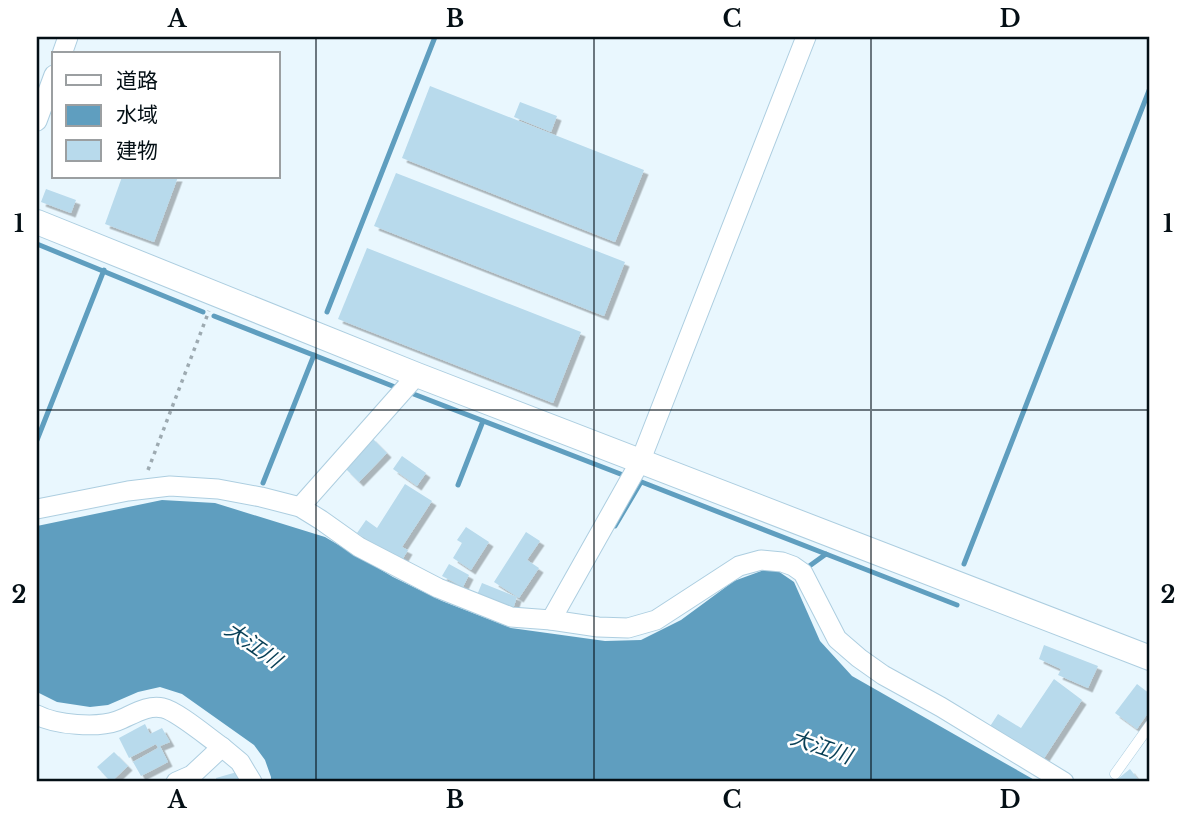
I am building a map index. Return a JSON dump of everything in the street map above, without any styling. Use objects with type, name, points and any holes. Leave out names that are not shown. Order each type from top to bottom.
[{"type":"street","points":[[551,620],[639,461],[806,37]]},
{"type":"street","points":[[37,121],[52,80]]},
{"type":"street","points":[[37,222],[417,375],[1150,658]]},
{"type":"street","points":[[300,507],[417,375]]},
{"type":"street","points":[[37,509],[128,491],[170,486],[218,489],[261,498],[300,507],[359,547],[438,588],[511,618],[551,620],[598,627],[628,628],[656,620],[739,566],[761,560],[782,562],[803,573],[837,639],[859,659],[883,676],[941,707],[1064,782]]},
{"type":"street","points":[[37,715],[45,719],[84,725],[114,722],[146,709],[163,708],[183,718],[240,762],[251,782]]},
{"type":"street","points":[[176,782],[192,775],[222,747]]},
{"type":"lane","points":[[1115,774],[1150,725]]},
{"type":"path","points":[[147,472],[215,295]]},
{"type":"water","name":"大江川","points":[[162,500],[215,503],[325,537],[393,577],[442,601],[511,628],[605,641],[641,640],[681,620],[734,581],[772,567],[794,582],[820,641],[852,676],[1038,782],[271,782],[265,760],[254,745],[182,694],[160,687],[138,692],[108,705],[90,707],[57,702],[37,692],[37,526]]},
{"type":"building","points":[[430,86],[644,170],[615,242],[402,158]]},
{"type":"building","points":[[520,102],[557,116],[551,132],[514,117]]},
{"type":"building","points":[[396,173],[625,262],[604,316],[374,226]]},
{"type":"building","points":[[122,178],[178,178],[154,242],[105,224]]},
{"type":"building","points":[[46,189],[76,200],[71,213],[41,202]]},
{"type":"building","points":[[367,248],[581,332],[553,403],[338,319]]},
{"type":"building","points":[[371,437],[387,453],[359,482],[346,469],[358,456],[355,453]]},
{"type":"building","points":[[402,456],[426,473],[417,486],[393,469]]},
{"type":"building","points":[[405,484],[432,501],[402,547],[408,550],[401,562],[357,533],[366,520],[377,528]]},
{"type":"building","points":[[466,527],[489,542],[471,570],[453,558],[462,543],[457,540]]},
{"type":"building","points":[[526,532],[540,541],[527,560],[539,568],[519,598],[494,582]]},
{"type":"building","points":[[449,564],[469,575],[463,587],[442,576]]},
{"type":"building","points":[[482,583],[517,597],[513,609],[477,595]]},
{"type":"building","points":[[1044,645],[1098,666],[1088,688],[1058,675],[1061,669],[1039,659]]},
{"type":"building","points":[[1054,679],[1082,700],[1041,763],[987,731],[998,714],[1021,728]]},
{"type":"building","points":[[1137,684],[1150,694],[1150,710],[1137,729],[1115,713]]},
{"type":"building","points":[[145,724],[150,734],[162,728],[170,742],[160,746],[168,762],[141,776],[133,762],[158,748],[156,744],[129,758],[119,738]]},
{"type":"building","points":[[114,752],[128,766],[111,782],[97,767]]},
{"type":"building","points":[[1130,769],[1140,782],[1114,782]]},
{"type":"building","points":[[237,772],[240,782],[217,782],[216,778]]},
{"type":"waterway","points":[[327,312],[435,37]]},
{"type":"waterway","points":[[964,564],[1150,88]]},
{"type":"waterway","points":[[37,244],[203,312]]},
{"type":"waterway","points":[[37,440],[104,270]]},
{"type":"waterway","points":[[214,316],[395,387]]},
{"type":"waterway","points":[[263,483],[314,355]]},
{"type":"waterway","points":[[411,393],[623,475]]},
{"type":"waterway","points":[[458,485],[483,421]]},
{"type":"waterway","points":[[639,481],[826,554]]},
{"type":"waterway","points":[[615,526],[641,482]]},
{"type":"waterway","points":[[808,567],[826,554],[957,605]]}]
